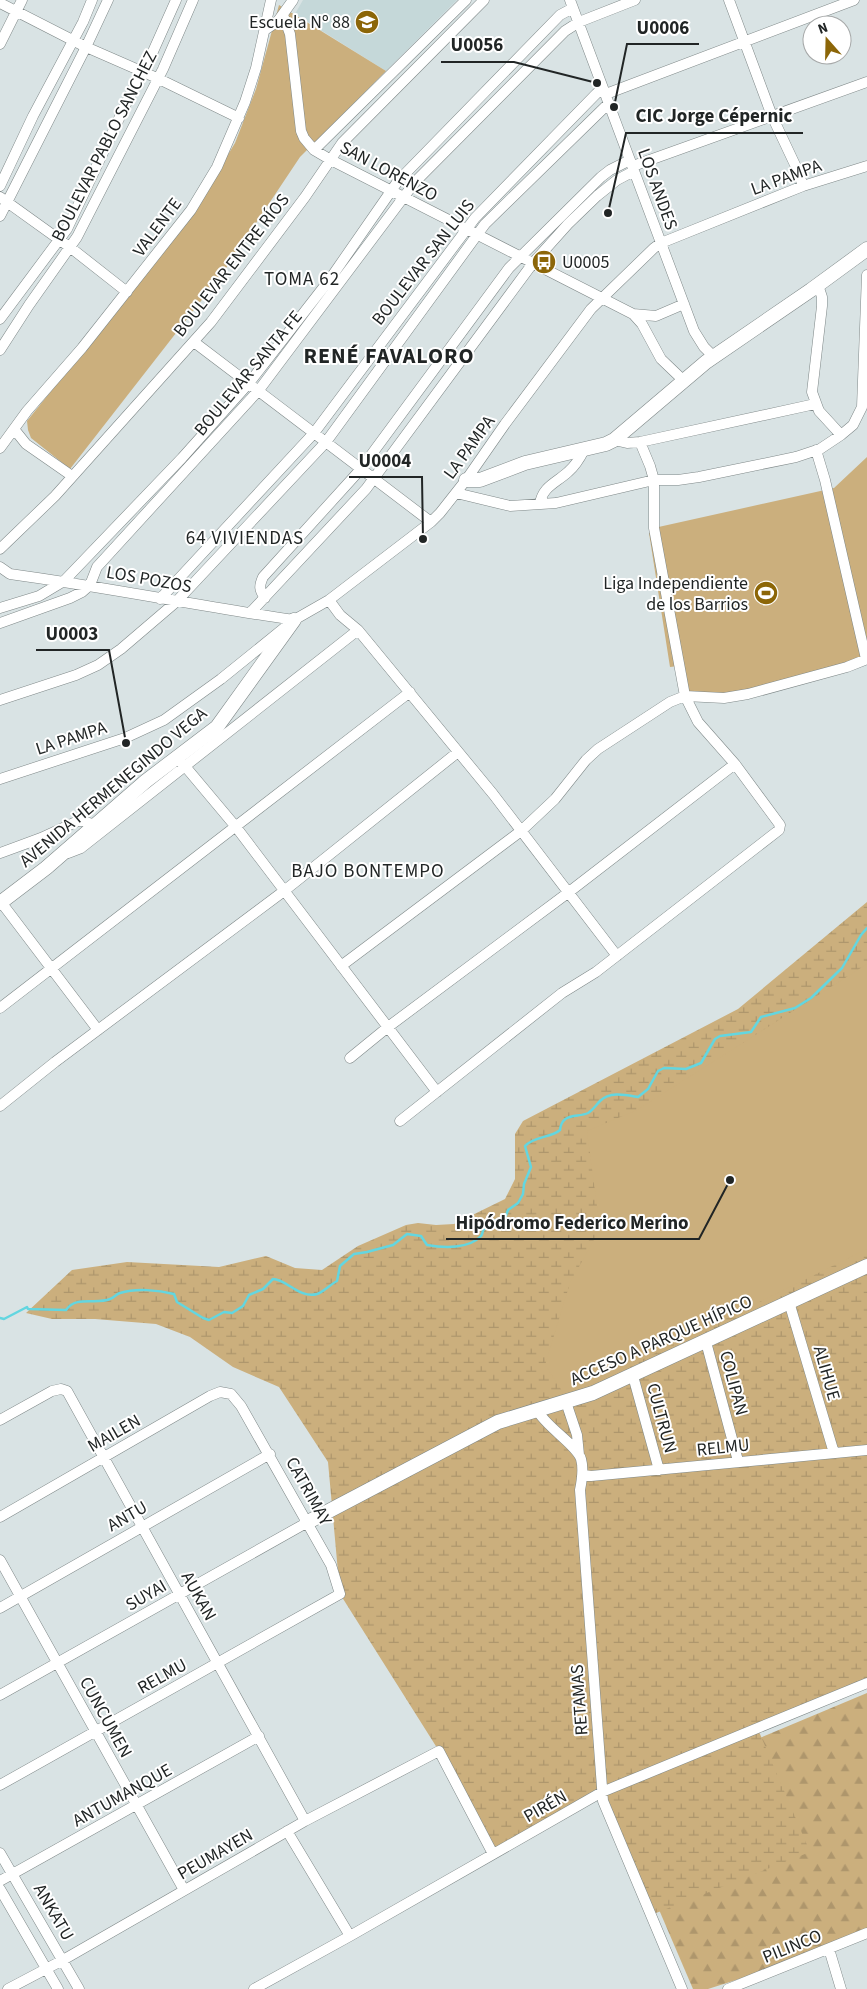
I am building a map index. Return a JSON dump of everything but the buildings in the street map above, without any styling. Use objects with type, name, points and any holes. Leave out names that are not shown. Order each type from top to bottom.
[{"type":"street","points":[[0,44],[22,0]]},
{"type":"street","points":[[0,186],[92,0]]},
{"type":"street","points":[[0,216],[4,200],[86,47],[108,0]]},
{"type":"street","name":"BOULEVAR PABLO SANCHEZ","points":[[0,318],[67,229],[176,0]]},
{"type":"street","name":"BOULEVAR PABLO SANCHEZ","points":[[0,350],[29,305],[71,248],[117,162],[182,29],[193,0]]},
{"type":"street","name":"VALENTE","points":[[0,448],[14,428],[127,292],[192,210],[217,167],[239,118],[256,68],[271,0]]},
{"type":"street","points":[[265,30],[278,21],[293,0]]},
{"type":"street","points":[[314,150],[466,0]]},
{"type":"street","name":"BOULEVAR ENTRE RÍOS","points":[[0,549],[72,476],[194,342],[241,284],[332,160],[342,143],[484,0]]},
{"type":"street","name":"BOULEVAR SANTA FE","points":[[90,585],[97,567],[259,390],[404,198],[414,182],[565,31],[578,22],[634,0]]},
{"type":"street","points":[[729,0],[772,116],[803,186]]},
{"type":"street","points":[[606,95],[854,0]]},
{"type":"street","points":[[0,3],[73,41],[158,78],[239,118]]},
{"type":"street","name":"BOULEVAR SANTA FE","points":[[0,608],[39,596],[64,581],[182,458],[249,383],[330,279],[398,181],[572,4]]},
{"type":"street","name":"LOS ANDES","points":[[572,4],[694,331],[704,347],[714,357]]},
{"type":"street","name":"SAN LORENZO","points":[[283,14],[288,27],[301,131],[314,150],[391,192],[633,314],[642,324],[661,359],[684,381]]},
{"type":"street","points":[[265,598],[260,591],[260,584],[263,578],[360,470],[509,268],[601,177],[610,170],[632,166],[867,82]]},
{"type":"street","name":"BOULEVAR SAN LUIS","points":[[160,599],[314,433],[466,229],[596,94],[606,95]]},
{"type":"street","name":"BOULEVAR SAN LUIS","points":[[0,700],[76,675],[98,665],[121,649],[176,602],[326,442],[485,224],[606,95]]},
{"type":"street","points":[[251,612],[374,479],[533,263],[568,224],[632,166]]},
{"type":"street","name":"LA PAMPA","points":[[0,779],[125,738],[158,724],[221,679],[294,620],[329,600],[431,522],[466,480],[505,424],[601,297],[661,243],[803,186],[867,166]]},
{"type":"street","points":[[4,200],[71,248],[127,292]]},
{"type":"street","points":[[466,480],[480,480],[525,463],[584,450],[614,440],[714,357],[818,285],[867,248]]},
{"type":"street","points":[[456,493],[510,506],[556,503],[654,480],[678,480],[699,477],[796,457],[816,450],[841,435],[853,425],[862,407],[867,275]]},
{"type":"street","points":[[818,285],[822,297],[822,306],[812,392],[819,411],[841,435]]},
{"type":"street","points":[[633,314],[656,316],[684,304]]},
{"type":"street","points":[[194,342],[259,390],[360,470],[431,522]]},
{"type":"street","points":[[614,440],[628,444],[640,442],[815,404]]},
{"type":"street","points":[[14,428],[26,444],[72,476]]},
{"type":"street","points":[[400,1121],[562,993],[617,956],[779,830],[780,824],[735,764],[698,722],[685,696],[654,528],[654,480],[640,442]]},
{"type":"street","points":[[540,504],[541,496],[546,488],[576,464],[584,450]]},
{"type":"street","points":[[341,966],[521,830],[555,799],[598,748],[670,702],[685,696],[724,698],[748,694],[848,667],[866,659],[827,488],[816,450]]},
{"type":"street","name":"LOS POZOS","points":[[0,567],[10,574],[90,585],[176,602],[294,620]]},
{"type":"street","points":[[0,623],[70,598],[90,585]]},
{"type":"street","points":[[329,600],[340,615],[358,630],[410,692],[521,830],[617,956]]},
{"type":"street","name":"AVENIDA HERMENEGINDO VEGA","points":[[1,903],[95,826],[146,781],[180,762],[221,722],[294,620]]},
{"type":"street","points":[[58,857],[81,848],[180,762],[358,630]]},
{"type":"street","points":[[0,1008],[410,692]]},
{"type":"street","points":[[0,1106],[284,891],[458,752]]},
{"type":"street","points":[[180,762],[236,827],[436,1092]]},
{"type":"street","points":[[350,1058],[388,1027],[569,892],[735,764]]},
{"type":"street","points":[[0,853],[41,838],[78,821],[95,826]]},
{"type":"street","points":[[1,903],[98,1030]]},
{"type":"street","name":"ACCESO A PARQUE HÍPICO","points":[[308,1522],[477,1431],[498,1422],[587,1396],[867,1266]]},
{"type":"street","name":"ALIHUE","points":[[789,1302],[834,1453]]},
{"type":"street","name":"COLIPAN","points":[[706,1342],[738,1461]]},
{"type":"street","name":"CULTRUN","points":[[633,1376],[659,1470]]},
{"type":"street","name":"AUKAN","points":[[0,1420],[52,1391],[62,1389],[67,1391],[305,1821]]},
{"type":"street","name":"MAILEN","points":[[0,1517],[220,1392],[231,1394],[241,1406]]},
{"type":"street","name":"RETAMAS","points":[[566,1402],[577,1436],[583,1474],[580,1490],[603,1801],[682,1989]]},
{"type":"street","name":"CATRIMAY","points":[[241,1406],[270,1454],[331,1565],[340,1594]]},
{"type":"street","points":[[537,1410],[541,1418],[579,1456]]},
{"type":"street","name":"RELMU","points":[[583,1474],[591,1476],[867,1450]]},
{"type":"street","name":"ANTU","points":[[0,1608],[270,1454]]},
{"type":"street","name":"SUYAI","points":[[0,1695],[308,1522]]},
{"type":"street","name":"CUNCUMEN","points":[[0,1560],[184,1890]]},
{"type":"street","name":"RELMU","points":[[0,1785],[340,1594]]},
{"type":"street","name":"PIRÉN","points":[[254,1989],[602,1792],[867,1683]]},
{"type":"street","name":"ANTUMANQUE","points":[[0,1881],[259,1736]]},
{"type":"street","name":"PEUMAYEN","points":[[8,1989],[63,1960],[305,1821],[439,1751],[493,1854]]},
{"type":"street","points":[[287,1831],[350,1936]]},
{"type":"street","name":"ANKATU","points":[[0,1853],[79,1989]]},
{"type":"street","name":"ANKATU","points":[[0,1888],[58,1989]]},
{"type":"street","name":"PILINCO","points":[[728,1989],[867,1933]]},
{"type":"street","points":[[828,1949],[841,1989]]},
{"type":"shaded area","points":[[303,0],[457,0],[386,71],[295,14]]},
{"type":"green space","points":[[279,5],[386,71],[300,157],[222,274],[70,469],[31,438],[27,421],[186,224],[235,143],[256,89]]},
{"type":"green space","name":"Liga Independiente de los Barrios","points":[[867,457],[867,658],[748,694],[685,696],[679,666],[670,667],[649,533],[654,532],[654,528],[834,488]]},
{"type":"green space","points":[[867,902],[867,1683],[757,1727],[810,1852],[651,1915],[602,1792],[493,1854],[439,1751],[340,1594],[328,1462],[279,1387],[233,1367],[190,1337],[156,1324],[95,1319],[52,1319],[26,1313],[72,1270],[127,1262],[219,1267],[266,1256],[295,1268],[322,1270],[358,1246],[406,1225],[418,1223],[454,1224],[505,1199],[515,1179],[515,1134],[523,1121],[738,1009]]},
{"type":"green space","points":[[867,964],[867,1249],[566,1397],[545,1365],[570,1283],[600,1229],[587,1131],[637,1110]]},
{"type":"green space","points":[[867,1693],[867,1928],[767,1970],[708,1989],[693,1989],[612,1800]]},
{"type":"waterway","points":[[0,1318],[4,1319],[27,1307],[28,1309],[66,1310],[75,1303],[104,1301],[126,1291],[147,1290],[174,1294],[177,1302],[209,1320],[224,1312],[232,1313],[243,1306],[249,1295],[263,1289],[273,1279],[283,1282],[305,1294],[317,1294],[337,1281],[340,1266],[354,1254],[393,1245],[407,1234],[421,1236],[427,1245],[448,1247],[470,1243],[481,1236],[483,1230],[490,1223],[505,1218],[508,1210],[518,1203],[523,1194],[524,1184],[531,1167],[525,1146],[556,1133],[560,1130],[564,1120],[588,1113],[608,1096],[618,1094],[638,1097],[648,1089],[658,1071],[664,1068],[686,1069],[701,1063],[715,1039],[720,1036],[751,1032],[761,1017],[795,1008],[811,998],[842,968],[867,928]]},
{"type":"place","name":"Escuela Nº 88","points":[[367,22]]},
{"type":"place","name":"U0056","points":[[597,83]]},
{"type":"place","name":"U0006","points":[[614,107]]},
{"type":"place","name":"CIC Jorge Cépernic","points":[[608,213]]},
{"type":"place","name":"U0005","points":[[544,262]]},
{"type":"place","name":"U0004","points":[[423,539]]},
{"type":"place","name":"Liga Independiente de los Barrios","points":[[766,593]]},
{"type":"place","name":"U0003","points":[[126,743]]},
{"type":"place","name":"Hipódromo Federico Merino","points":[[730,1180]]},
{"type":"district","name":"TOMA 62","points":[[302,278]]},
{"type":"district","name":"RENÉ FAVALORO","points":[[389,355]]},
{"type":"district","name":"64 VIVIENDAS","points":[[245,537]]},
{"type":"district","name":"BAJO BONTEMPO","points":[[368,870]]}]
